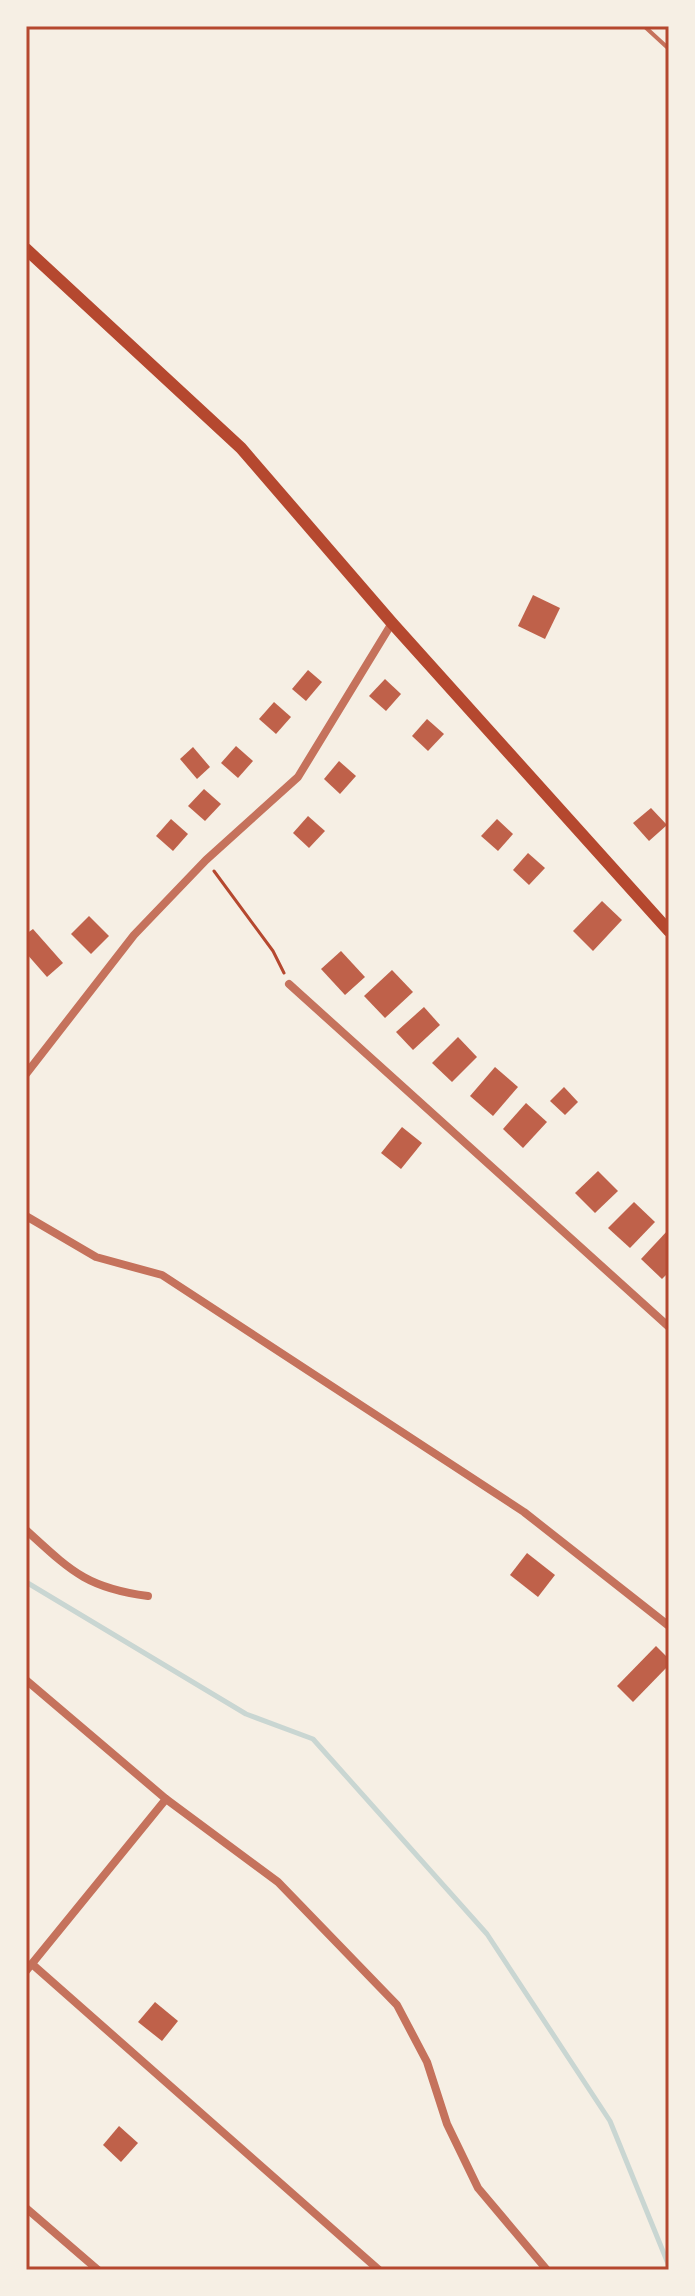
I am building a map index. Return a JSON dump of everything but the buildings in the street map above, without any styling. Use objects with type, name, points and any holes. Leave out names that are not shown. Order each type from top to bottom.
[{"type":"main road","points":[[26,249],[241,448],[392,623],[669,931]]},
{"type":"street","points":[[26,1074],[134,935],[206,860],[298,777],[392,623]]},
{"type":"street","points":[[289,984],[669,1327]]},
{"type":"street","points":[[26,1216],[96,1257],[162,1275],[524,1512],[669,1626]]},
{"type":"street","points":[[26,1530],[76,1576],[115,1592],[148,1596]]},
{"type":"street","points":[[26,1680],[166,1799],[278,1882],[397,2005],[427,2062],[447,2124],[478,2188],[547,2270]]},
{"type":"street","points":[[166,1799],[29,1967],[379,2270]]},
{"type":"street","points":[[26,2208],[98,2270]]},
{"type":"lane","points":[[644,26],[669,49]]},
{"type":"path","points":[[206,860],[273,951],[289,984]]},
{"type":"waterway","points":[[26,1582],[246,1714],[313,1739],[487,1934],[610,2121],[669,2266]]}]
